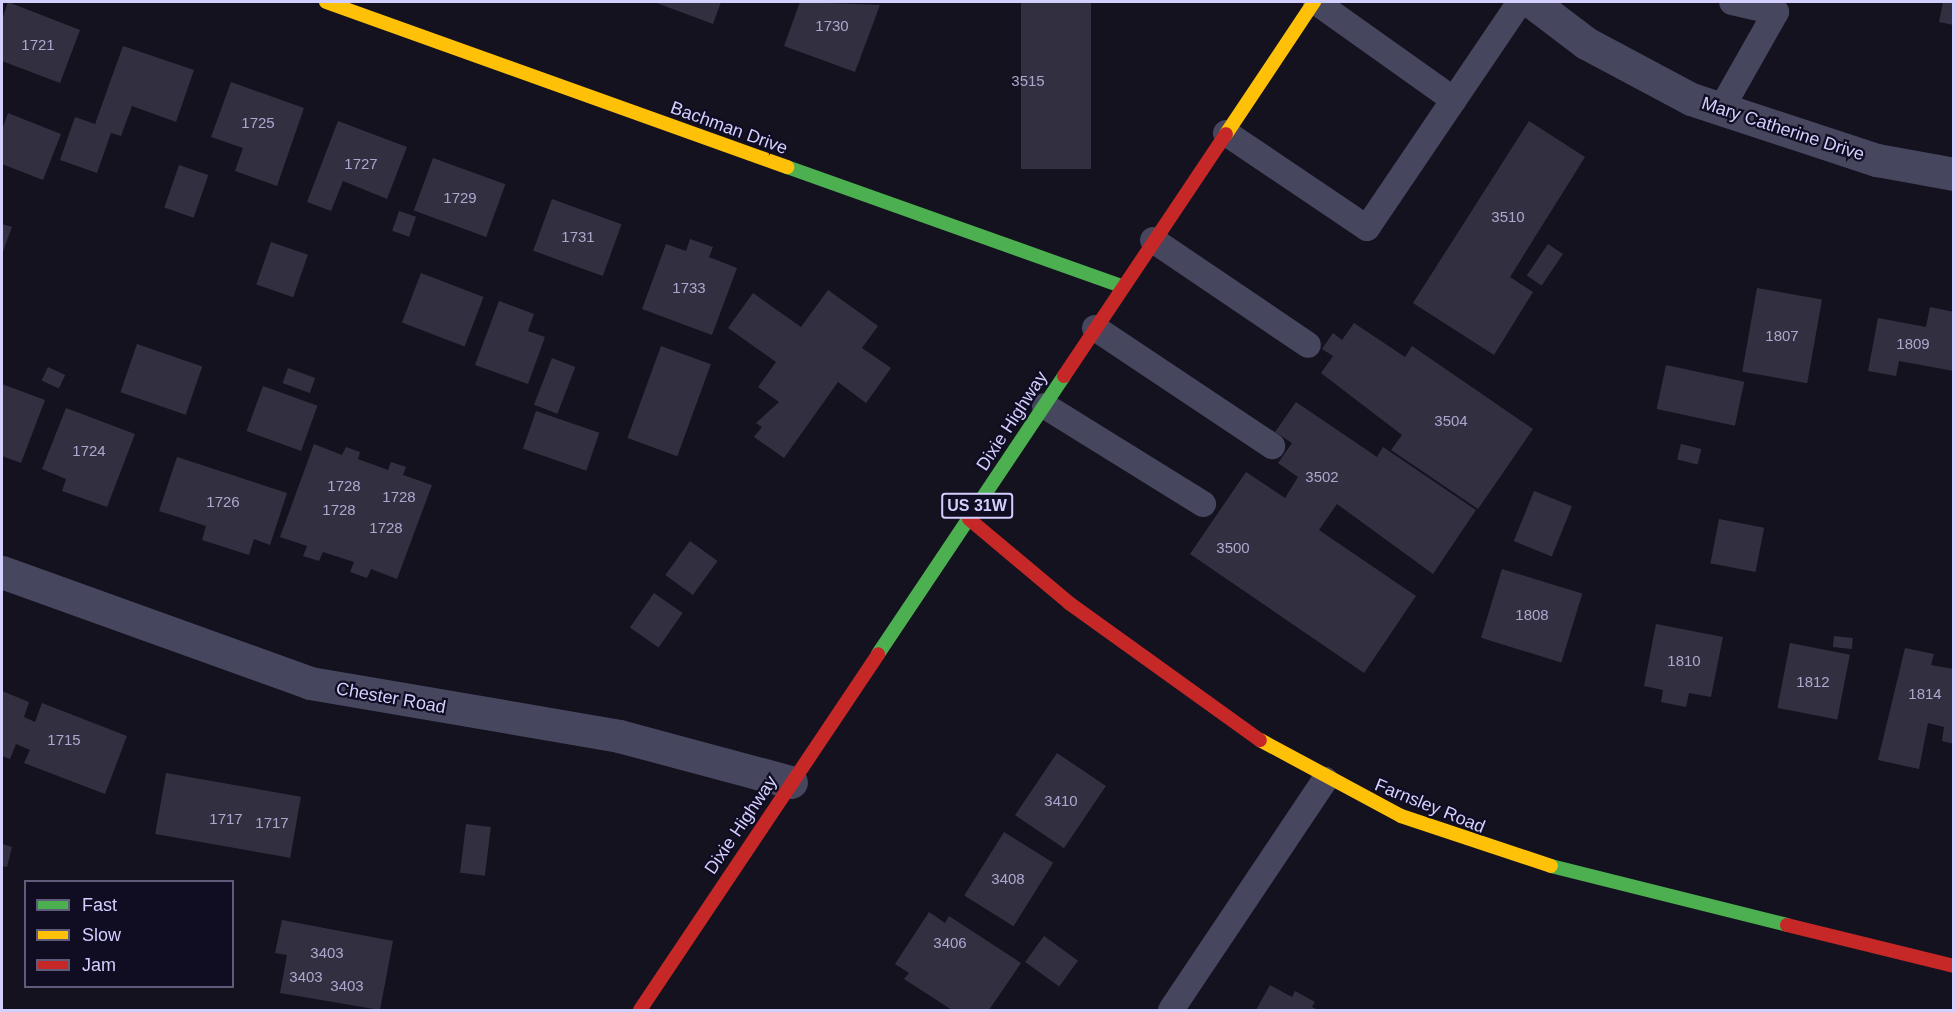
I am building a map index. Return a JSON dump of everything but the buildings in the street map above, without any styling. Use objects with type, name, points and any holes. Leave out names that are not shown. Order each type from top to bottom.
[{"type":"street","name":"Bachman Drive","points":[[326,2],[1122,286]]},
{"type":"street","name":"Dixie Highway","points":[[640,1011],[1122,286],[1315,2]]},
{"type":"street","name":"Mary Catherine Drive","points":[[1532,2],[1586,43],[1720,111],[1877,159],[1953,174]]},
{"type":"street","name":"Farnsley Road","points":[[969,519],[1069,603],[1234,726],[1325,780],[1462,841],[1953,966]]},
{"type":"street","name":"Chester Road","points":[[2,572],[310,683],[619,736],[791,782]]},
{"type":"lane","points":[[1315,2],[1454,100]]},
{"type":"lane","points":[[1226,133],[1367,228],[1520,2]]},
{"type":"lane","points":[[1720,111],[1776,12],[1732,2]]},
{"type":"lane","points":[[1153,240],[1308,345]]},
{"type":"lane","points":[[1095,328],[1272,446]]},
{"type":"lane","points":[[1044,406],[1203,504]]},
{"type":"lane","points":[[1171,1011],[1325,780]]},
{"type":"traffic: fast","points":[[787,167],[1122,286]]},
{"type":"traffic: fast","points":[[878,654],[1064,376]]},
{"type":"traffic: fast","points":[[1551,866],[1787,925]]},
{"type":"traffic: slow","points":[[326,2],[787,167]]},
{"type":"traffic: slow","points":[[1226,134],[1314,2]]},
{"type":"traffic: slow","points":[[1260,740],[1401,816],[1551,866]]},
{"type":"traffic: jam","points":[[1064,376],[1226,134]]},
{"type":"traffic: jam","points":[[969,519],[1069,603],[1260,740]]},
{"type":"traffic: jam","points":[[640,1010],[878,654]]},
{"type":"traffic: jam","points":[[1787,925],[1954,966]]}]
